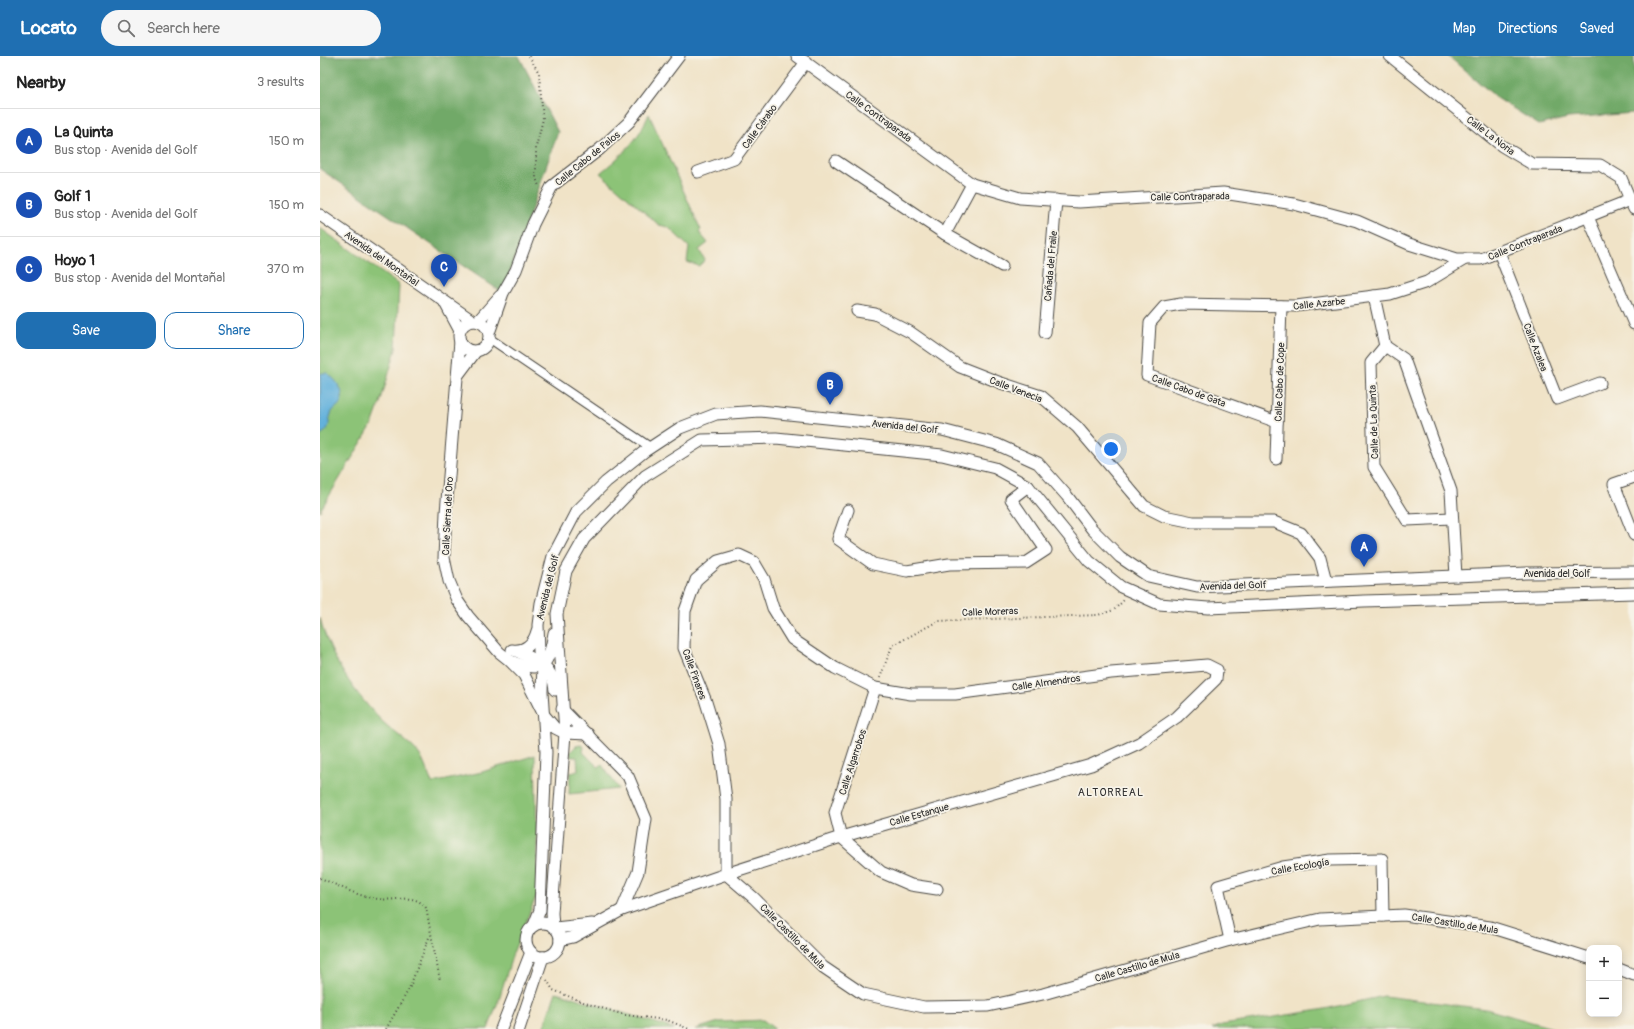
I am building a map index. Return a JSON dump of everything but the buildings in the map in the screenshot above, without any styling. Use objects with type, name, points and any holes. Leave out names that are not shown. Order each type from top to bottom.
[{"type":"street","name":"Calle Cabo de Palos","points":[[489,335],[503,293],[516,270],[533,224],[552,186],[600,149],[629,122],[679,56]]},
{"type":"street","name":"Calle La Noria","points":[[1390,56],[1502,146],[1532,164],[1600,165],[1621,178],[1632,204]]},
{"type":"street","name":"Calle Contraparada","points":[[801,59],[972,184],[1020,198],[1079,202],[1149,196],[1222,193],[1294,204],[1357,221],[1410,244],[1457,259],[1481,259],[1588,217],[1632,204]]},
{"type":"street","name":"Calle Cárabo","points":[[698,172],[734,159],[801,59]]},
{"type":"street","points":[[836,161],[945,234],[1002,266]]},
{"type":"street","points":[[945,234],[972,184]]},
{"type":"street","name":"Cañada del Fraile","points":[[1045,332],[1056,200]]},
{"type":"street","name":"Avenida del Montañal","points":[[320,215],[445,302],[475,321]]},
{"type":"street","points":[[1588,217],[1634,324]]},
{"type":"street","name":"Calle Azalea","points":[[1499,252],[1557,399],[1600,383]]},
{"type":"street","name":"Calle Azarbe","points":[[1164,307],[1181,304],[1296,306],[1390,294],[1427,282],[1466,259]]},
{"type":"street","name":"Calle Cabo de Palos","points":[[475,321],[503,293]]},
{"type":"street","points":[[1374,296],[1385,346],[1404,360],[1451,491],[1456,576]]},
{"type":"street","name":"Avenida del Montañal","points":[[445,302],[460,336]]},
{"type":"street","name":"Calle Cabo de Cope","points":[[1276,459],[1282,306]]},
{"type":"street","name":"Calle Cabo de Gata","points":[[1164,307],[1150,323],[1147,375],[1277,422]]},
{"type":"street","name":"Calle Venecia","points":[[857,312],[875,314],[910,332],[960,367],[1001,383],[1041,396],[1077,427],[1144,506],[1164,516],[1193,522],[1274,522],[1301,533],[1320,558],[1326,581]]},
{"type":"street","points":[[476,351],[466,348],[460,336],[465,324],[475,321],[485,325],[489,335],[650,447]]},
{"type":"street","points":[[458,375],[476,351],[485,347],[489,335]]},
{"type":"street","name":"Calle Sierra del Oro","points":[[460,336],[446,512],[444,558],[449,581],[457,600],[468,616],[499,652],[524,676],[530,685],[544,715]]},
{"type":"street","name":"Calle de La Quinta","points":[[1385,346],[1371,363],[1374,467],[1407,520],[1452,518]]},
{"type":"street","name":"Avenida del Golf","points":[[534,925],[540,910],[546,752],[542,692],[543,664],[539,651],[538,625],[541,603],[553,556],[576,512],[606,482],[650,447],[680,428],[716,414],[760,411],[942,430],[996,444],[1038,463],[1068,496],[1092,529],[1120,557],[1148,576],[1197,586],[1527,573],[1634,572]]},
{"type":"street","name":"Avenida del Golf","points":[[554,927],[552,913],[565,733],[557,614],[566,571],[584,539],[645,476],[702,440],[776,438],[942,455],[995,468],[1028,486],[1089,561],[1121,587],[1159,604],[1208,608],[1364,601],[1634,593]]},
{"type":"street","points":[[1634,477],[1614,484],[1634,535]]},
{"type":"street","points":[[848,510],[838,539],[873,564],[907,572],[949,564],[1026,563],[1046,550],[1011,499],[1028,486]]},
{"type":"street","name":"Calle Pinares","points":[[726,874],[726,799],[718,744],[705,699],[684,648],[685,611],[696,580],[718,561],[738,555],[754,562],[764,579],[773,608],[792,639],[835,668],[876,688]]},
{"type":"street","points":[[509,660],[524,666],[537,666],[543,664],[549,657],[557,614]]},
{"type":"street","points":[[516,651],[530,645],[536,636],[538,625]]},
{"type":"street","points":[[492,643],[505,649],[516,651],[543,664],[549,669],[554,678],[556,700],[564,712],[588,734],[628,776],[646,820],[638,872],[622,910]]},
{"type":"street","name":"Calle Almendros","points":[[876,688],[912,694],[955,694],[1111,673],[1207,665],[1217,670]]},
{"type":"street","name":"Calle Estanque","points":[[560,940],[573,936],[622,910],[726,874],[842,837],[1091,765],[1139,743],[1177,717],[1216,679],[1217,670]]},
{"type":"street","name":"Calle Algarrobos","points":[[842,837],[835,813],[876,688]]},
{"type":"street","points":[[544,715],[556,728],[565,733],[588,734]]},
{"type":"street","points":[[842,837],[881,872],[911,885],[937,889]]},
{"type":"street","name":"Calle Ecología","points":[[1230,940],[1218,886],[1283,867],[1330,860],[1382,859],[1383,916]]},
{"type":"street","name":"Calle Castillo de Mula","points":[[726,874],[754,898],[823,967],[863,994],[924,1007],[988,1006],[1043,994],[1230,940],[1320,919],[1404,915],[1490,927],[1586,957]]},
{"type":"street","points":[[545,923],[554,927],[560,940],[559,945],[553,954],[543,957],[531,952],[526,943],[526,938],[527,933],[534,925],[545,923]]},
{"type":"street","name":"Calle Estanque","points":[[554,927],[596,924]]},
{"type":"street","points":[[501,1029],[531,952]]},
{"type":"street","points":[[519,1029],[543,957]]},
{"type":"street","points":[[1622,970],[1634,975]]},
{"type":"path","points":[[529,56],[539,73],[543,119],[536,147],[536,178],[544,202]]},
{"type":"path","name":"Calle Moreras","points":[[876,688],[892,646],[938,621],[1098,615],[1114,610],[1132,593]]},
{"type":"path","points":[[320,878],[351,892],[373,898],[384,900],[407,898],[420,902],[426,908],[440,980]]},
{"type":"path","points":[[386,1029],[409,989],[431,934]]},
{"type":"path","points":[[537,975],[548,980],[553,990],[588,1004],[625,1015],[667,1020],[689,1029]]},
{"type":"green space","points":[[320,56],[519,56],[558,132],[503,293],[320,169]]},
{"type":"green space","points":[[1448,56],[1634,56],[1634,113],[1568,118],[1539,125],[1497,98]]},
{"type":"green space","points":[[649,114],[701,230],[699,232],[708,243],[699,250],[705,260],[699,266],[687,262],[689,247],[668,227],[659,225],[600,173],[635,140]]},
{"type":"green space","points":[[320,228],[399,285],[396,349],[380,403],[372,425],[320,511]]},
{"type":"green space","points":[[320,618],[330,647],[344,674],[372,711],[418,753],[432,783],[482,772],[535,755],[538,892],[513,953],[488,1029],[320,1029]]},
{"type":"green space","points":[[581,745],[584,747],[583,752],[598,767],[602,765],[619,789],[569,794],[570,773],[578,771],[577,757],[571,757],[570,752],[576,746]]},
{"type":"green space","points":[[556,992],[675,1029],[543,1029]]},
{"type":"green space","points":[[1384,996],[1486,1009],[1556,1029],[1212,1029],[1222,1025],[1320,1010]]},
{"type":"green space","points":[[763,1020],[775,1029],[696,1029],[719,1022]]},
{"type":"water","points":[[322,373],[327,373],[334,379],[342,391],[342,396],[339,405],[333,410],[328,428],[320,435],[320,375]]},
{"type":"place","name":"Hoyo 1","points":[[444,287]]},
{"type":"place","name":"Golf 1","points":[[830,405]]},
{"type":"place","name":"La Quinta","points":[[1364,567]]},
{"type":"district","name":"ALTORREAL","points":[[1111,792]]}]
